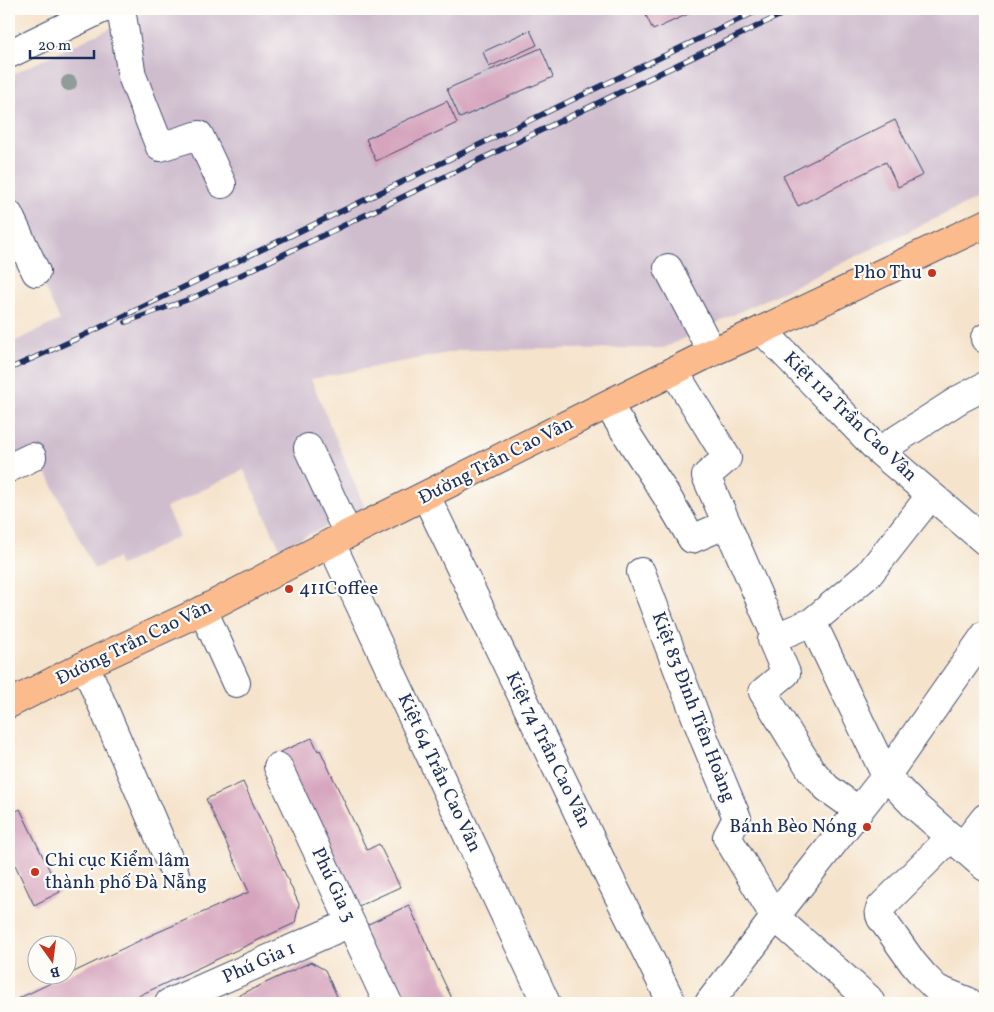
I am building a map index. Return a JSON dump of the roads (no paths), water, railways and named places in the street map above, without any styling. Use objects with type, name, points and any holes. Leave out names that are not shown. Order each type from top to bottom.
[{"type":"main road","name":"Đường Trần Cao Vân","points":[[9,704],[85,665],[203,610],[712,352],[985,224]]},
{"type":"street","points":[[9,54],[75,15],[102,9]]},
{"type":"street","points":[[122,9],[132,76],[160,147],[199,135],[222,184]]},
{"type":"street","points":[[9,215],[36,272]]},
{"type":"street","points":[[668,268],[712,352]]},
{"type":"street","name":"Kiệt 112 Trần Cao Vân","points":[[762,330],[879,451],[985,541]]},
{"type":"street","points":[[674,371],[727,458],[706,476],[776,637]]},
{"type":"street","points":[[879,451],[960,399],[985,386]]},
{"type":"street","points":[[608,405],[692,539],[727,524]]},
{"type":"street","name":"Kiệt 64 Trần Cao Vân","points":[[308,448],[340,539],[546,1003]]},
{"type":"street","points":[[859,811],[827,788],[811,770],[764,692],[786,672],[772,640],[812,622],[869,574],[931,495]]},
{"type":"street","name":"Kiệt 74 Trần Cao Vân","points":[[426,496],[609,877],[672,1003]]},
{"type":"street","name":"Kiệt 83 Đinh Tiên Hoàng","points":[[642,572],[705,741],[737,818],[727,836],[775,917]]},
{"type":"street","points":[[203,610],[236,683]]},
{"type":"street","points":[[812,622],[886,776],[914,805],[985,867]]},
{"type":"street","points":[[709,1003],[886,776],[985,635]]},
{"type":"street","points":[[85,665],[175,874]]},
{"type":"street","name":"Phú Gia 3","points":[[278,767],[388,1003]]},
{"type":"street","points":[[970,1003],[938,989],[924,976],[886,926],[879,911],[881,907],[985,818]]},
{"type":"street","points":[[775,917],[868,998],[871,1003]]},
{"type":"street","name":"Phú Gia 1","points":[[169,1003],[350,923]]},
{"type":"railway","points":[[9,369],[76,339],[761,9]]},
{"type":"railway","points":[[126,322],[195,297],[793,9]]},
{"type":"place","name":"Pho Thu","points":[[932,273]]},
{"type":"place","name":"411Coffee","points":[[289,589]]},
{"type":"place","name":"Bánh Bèo Nóng","points":[[867,827]]},
{"type":"place","name":"Chi cục Kiểm lâm thành phố Đà Nẵng","points":[[35,872]]}]
